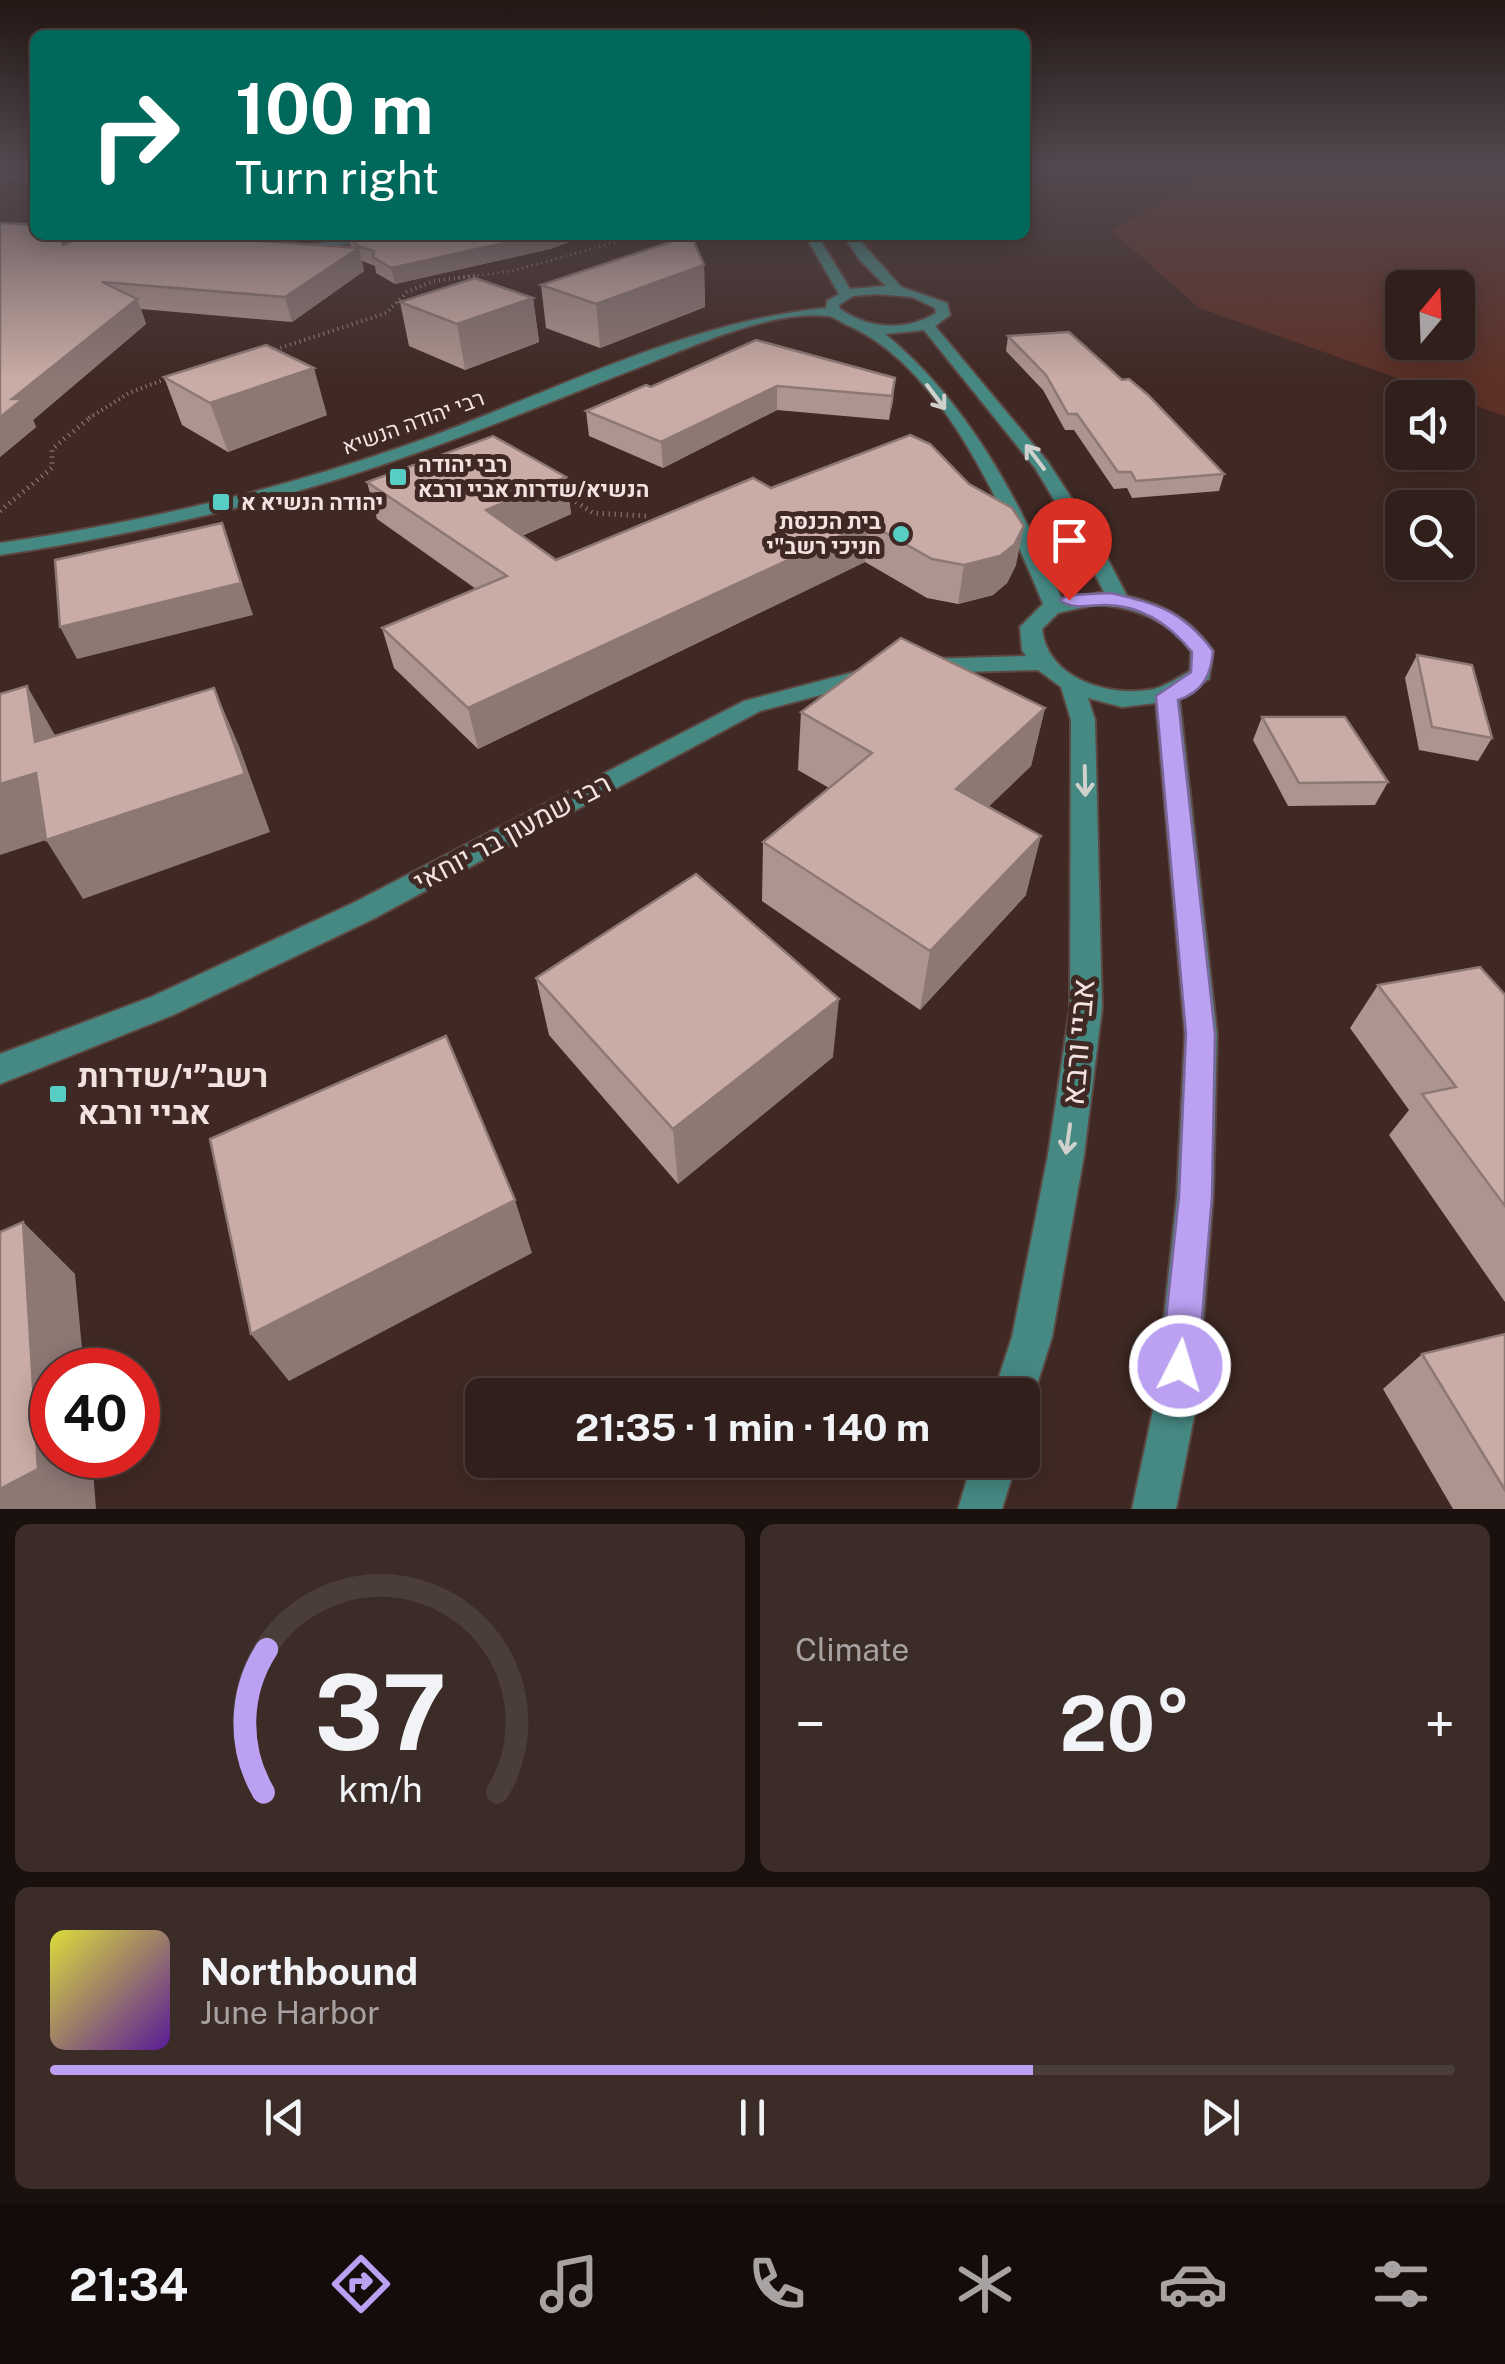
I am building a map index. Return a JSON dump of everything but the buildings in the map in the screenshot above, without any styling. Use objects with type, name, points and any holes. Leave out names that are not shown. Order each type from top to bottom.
[{"type":"street","points":[[203,252],[227,240]]},
{"type":"street","points":[[283,249],[359,240]]},
{"type":"street","points":[[813,240],[846,294]]},
{"type":"street","points":[[852,240],[897,290]]},
{"type":"street","points":[[188,251],[236,251]]},
{"type":"street","points":[[897,290],[928,296],[942,306],[943,315],[927,325],[906,329],[868,327],[843,320],[832,311],[832,304],[846,294],[897,290]]},
{"type":"street","name":"רבי יהודה הנשיא","points":[[0,549],[90,536],[312,480],[412,449],[711,334],[782,316],[832,311]]},
{"type":"street","points":[[927,325],[1042,466],[1120,601]]},
{"type":"street","points":[[868,327],[907,359],[989,469],[1025,535],[1054,605]]},
{"type":"street","points":[[1097,598],[1120,601],[1148,608],[1179,624],[1202,651],[1201,674],[1182,692],[1123,700],[1072,686],[1040,663],[1028,647],[1028,629],[1037,615],[1054,605],[1097,598]]},
{"type":"street","name":"רבי שמעון בר יוחאי","points":[[0,1069],[162,1006],[364,912],[752,706],[867,674],[987,662],[1040,663]]},
{"type":"street","name":"אביי ורבא","points":[[1019,1378],[1032,1337],[1066,1155],[1086,1008],[1083,720],[1072,686]]},
{"type":"street","points":[[1154,1509],[1176,1400],[1195,1196],[1201,1034],[1167,696]]},
{"type":"street","points":[[980,1509],[989,1478]]},
{"type":"path","points":[[261,354],[386,313],[407,292],[434,280],[512,271],[624,240]]},
{"type":"path","points":[[0,511],[52,468],[52,449],[76,426],[160,377],[193,370]]},
{"type":"path","points":[[556,490],[593,513],[648,516]]},
{"type":"shaded area","points":[[1119,237],[1505,237],[1505,416],[1475,405],[1475,380],[1403,380],[1199,308]]},
{"type":"place","name":"רבי יהודה הנשיא/שדרות אביי ורבא","points":[[398,477]]},
{"type":"place","name":"יהודה הנשיא א","points":[[221,502]]},
{"type":"place","name":"בית הכנסת חניכי רשב\"י","points":[[901,534]]},
{"type":"place","name":"רשב״י/שדרות אביי ורבא","points":[[58,1094]]},
{"type":"route","points":[[1069,600],[1111,599],[1148,608],[1179,624],[1202,651],[1201,674],[1182,692],[1167,696],[1201,1034],[1195,1196],[1180,1366]]}]
